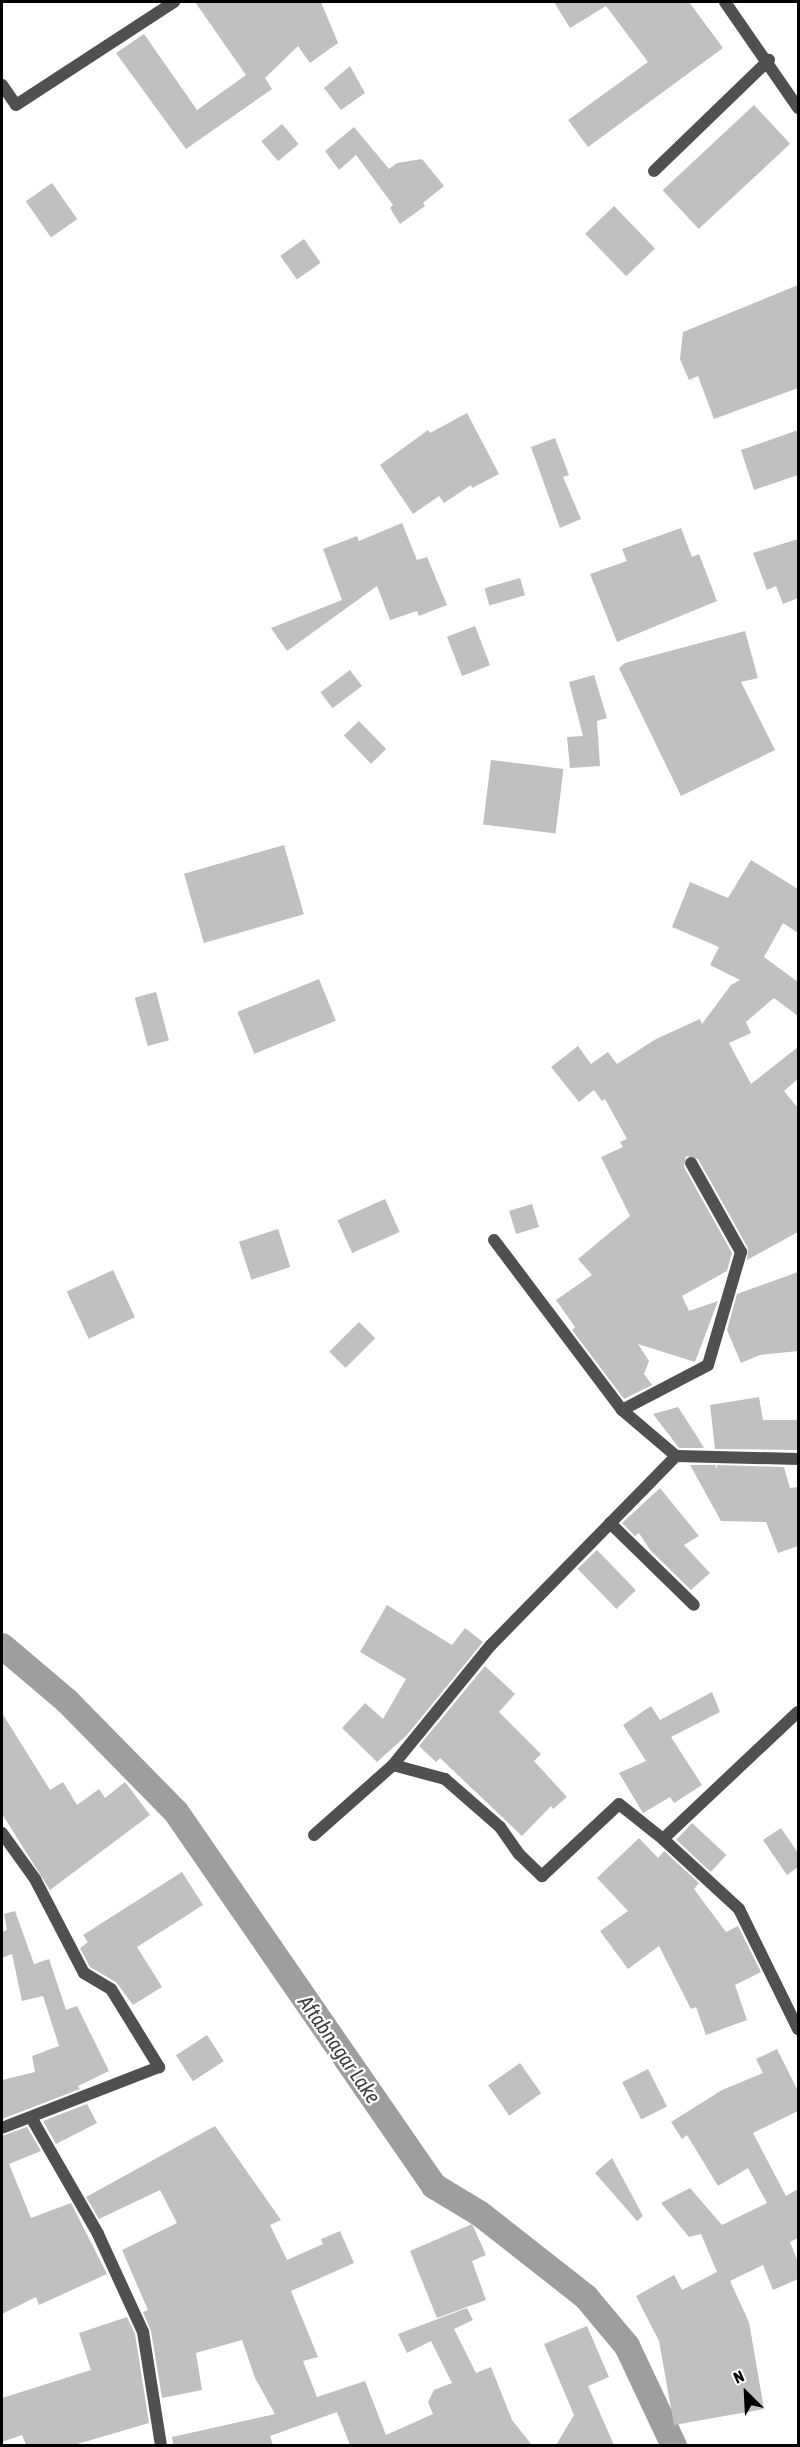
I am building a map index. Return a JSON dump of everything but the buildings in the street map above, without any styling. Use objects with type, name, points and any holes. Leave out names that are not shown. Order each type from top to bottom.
[{"type":"street","points":[[2,84],[16,105],[174,2]]},
{"type":"street","points":[[725,2],[769,60],[798,108]]},
{"type":"street","points":[[654,171],[769,60]]},
{"type":"street","points":[[622,1410],[708,1365],[741,1252],[691,1163]]},
{"type":"street","points":[[494,1240],[622,1410],[676,1456],[798,1459]]},
{"type":"street","points":[[314,1835],[393,1765],[491,1645],[676,1456]]},
{"type":"street","points":[[610,1523],[694,1605]]},
{"type":"street","points":[[663,1839],[798,1712]]},
{"type":"street","points":[[393,1765],[445,1779],[500,1827],[519,1854],[542,1876],[619,1804],[663,1839],[739,1909],[798,2028]]},
{"type":"street","points":[[2,1833],[35,1879],[84,1972],[111,1989],[159,2067],[2,2128]]},
{"type":"street","points":[[32,2118],[98,2234],[143,2332],[161,2445]]},
{"type":"waterway","name":"Aftabnagar Lake","points":[[2,1646],[67,1701],[176,1812],[434,2186],[479,2213],[586,2297],[627,2346],[674,2446]]}]
